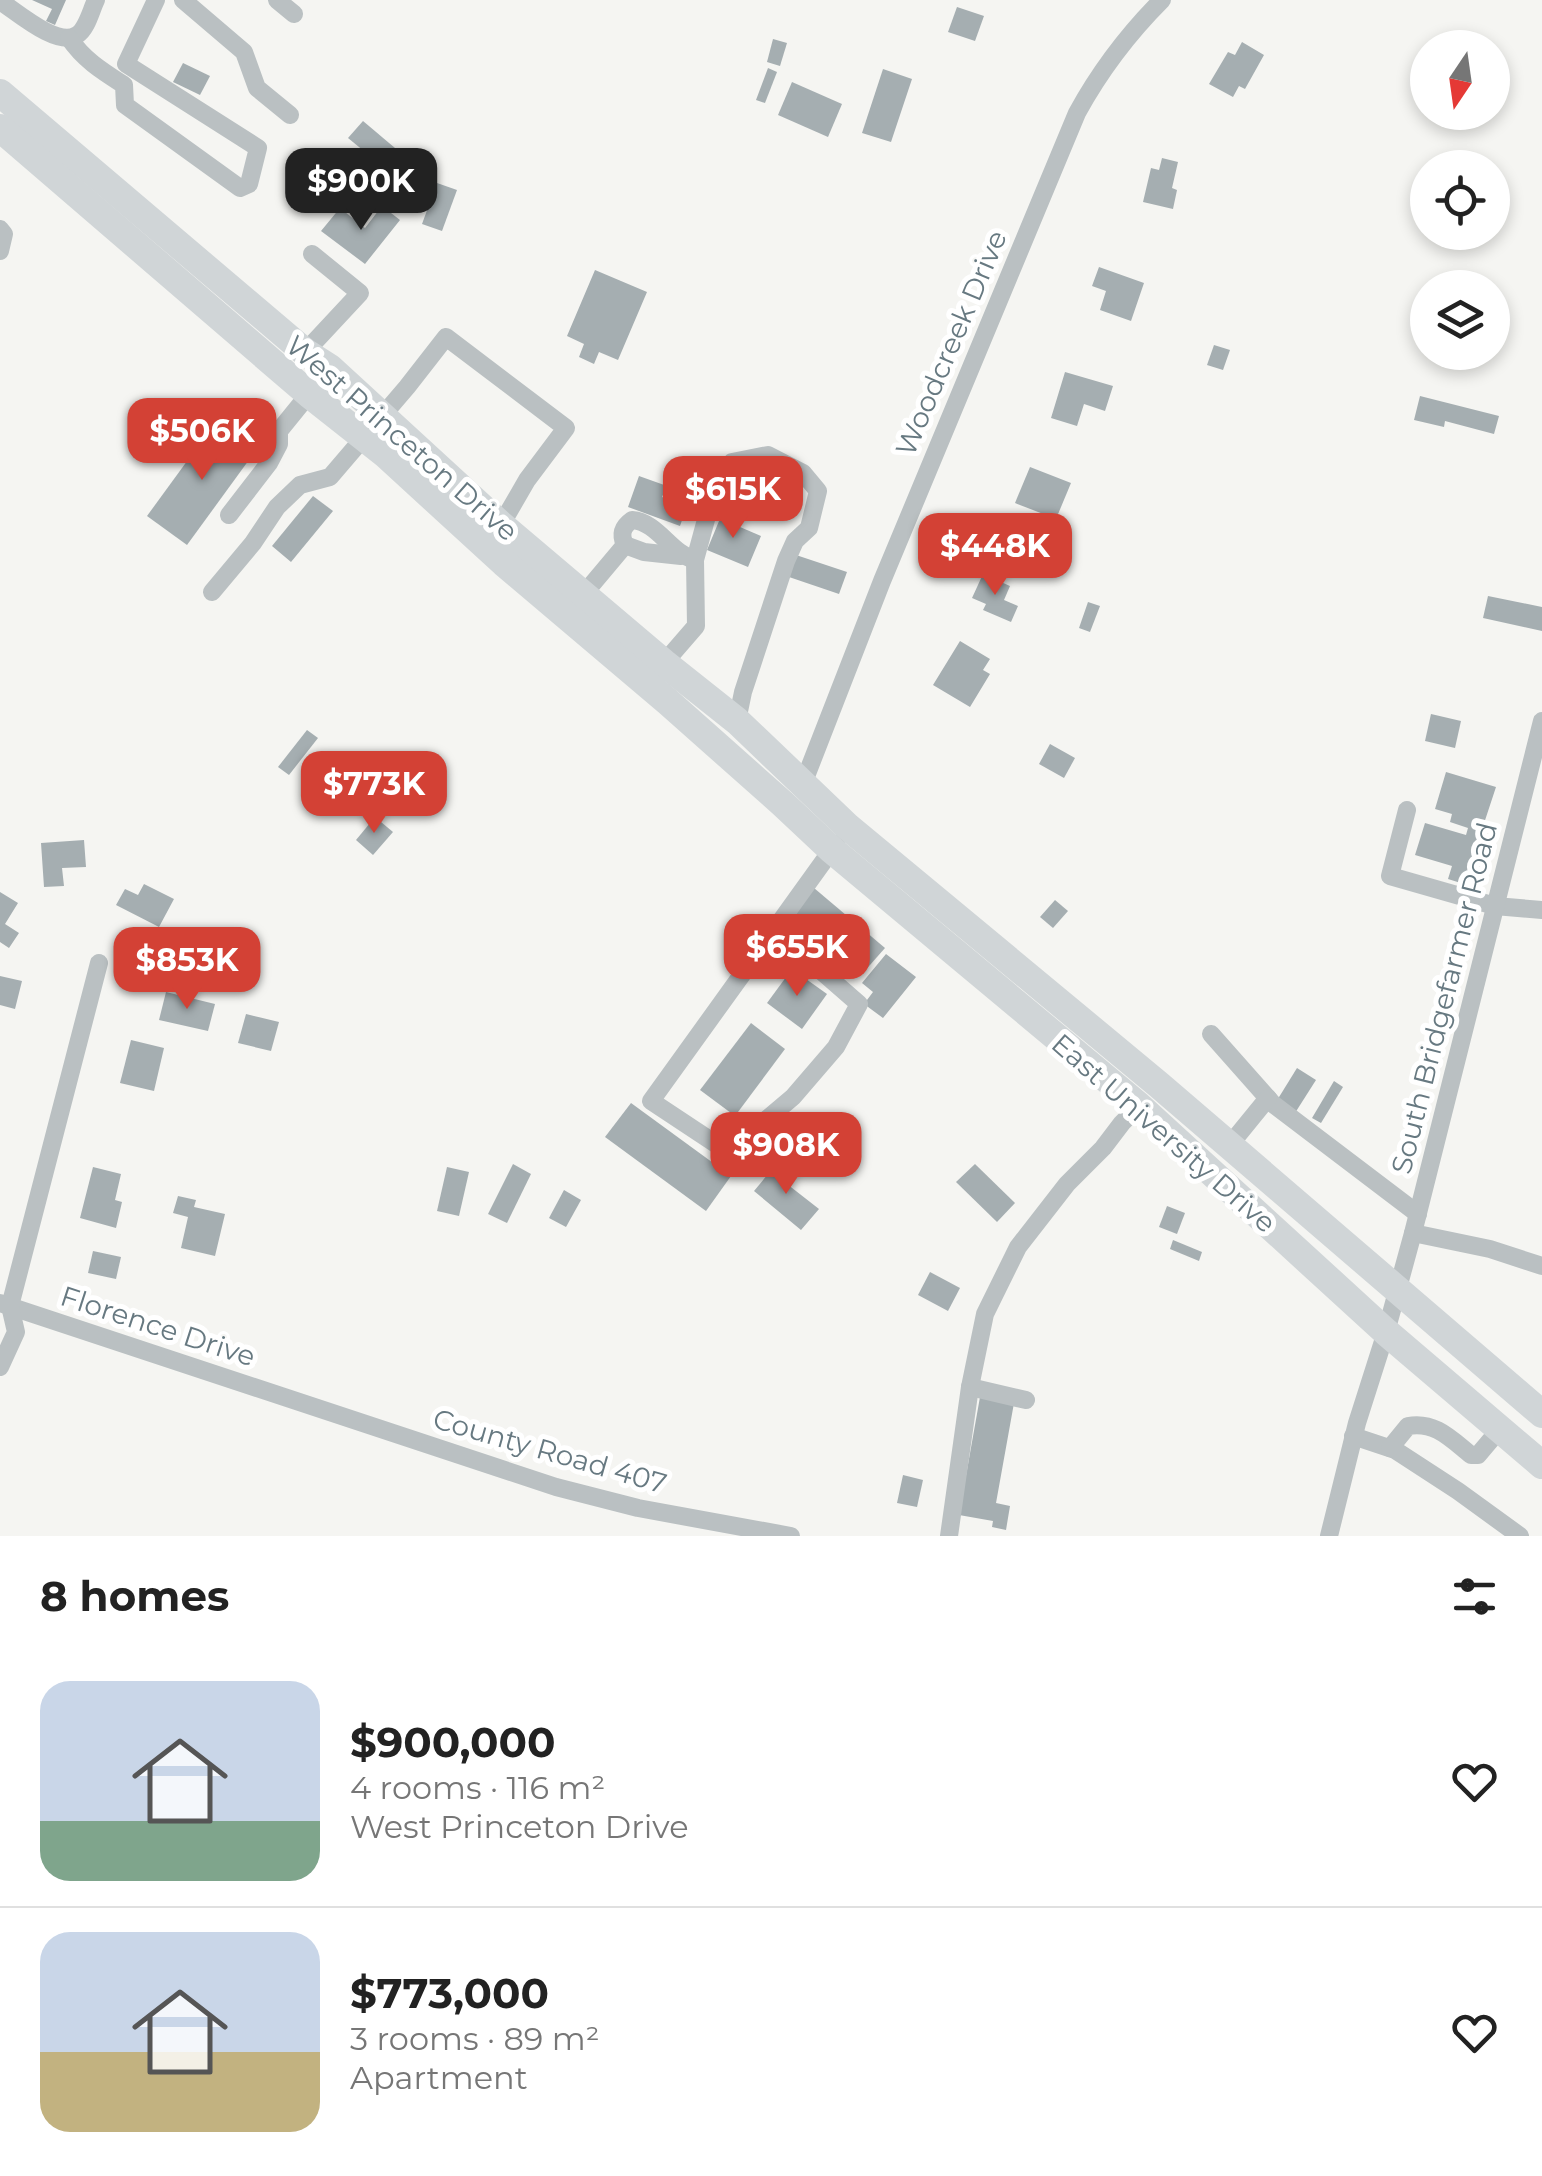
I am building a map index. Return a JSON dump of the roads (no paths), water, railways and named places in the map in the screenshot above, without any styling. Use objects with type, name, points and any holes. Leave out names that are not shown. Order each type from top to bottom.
[{"type":"highway","name":"West Princeton Drive","points":[[0,92],[304,352],[330,368],[373,427],[385,454],[504,563],[667,701],[793,794]]},
{"type":"highway","name":"West Princeton Drive","points":[[0,128],[309,394],[373,427],[501,526],[736,720],[793,794]]},
{"type":"highway","name":"East University Drive","points":[[793,794],[1386,1332],[1542,1464]]},
{"type":"highway","name":"East University Drive","points":[[840,839],[1159,1085],[1542,1414]]},
{"type":"street","points":[[0,1],[50,35],[70,38],[82,32],[96,0]]},
{"type":"street","points":[[70,38],[88,60],[122,73],[258,148],[248,184],[240,188],[125,105],[122,73],[156,0]]},
{"type":"street","points":[[183,0],[244,52],[257,88],[290,115]]},
{"type":"street","points":[[276,0],[294,14]]},
{"type":"street","name":"Woodcreek Drive","points":[[793,794],[1077,112],[1115,52],[1162,0]]},
{"type":"street","points":[[0,229],[4,234],[0,251]]},
{"type":"street","points":[[304,352],[360,293],[312,254]]},
{"type":"street","points":[[212,592],[277,507],[300,485],[330,477],[446,336],[566,428],[501,526]]},
{"type":"street","points":[[229,515],[269,463],[279,444],[279,431],[309,394]]},
{"type":"street","points":[[664,663],[696,626],[688,558],[732,462],[768,456],[803,473],[818,491],[810,528],[795,541],[786,561],[736,720]]},
{"type":"street","points":[[638,520],[688,558],[644,552],[625,545],[622,529],[638,520]]},
{"type":"street","points":[[583,595],[625,545]]},
{"type":"street","name":"South Bridgefarmer Road","points":[[1329,1536],[1416,1223],[1495,906],[1533,794],[1542,721]]},
{"type":"street","points":[[1407,810],[1390,876],[1495,906],[1542,910]]},
{"type":"street","points":[[773,929],[859,1004],[836,1047],[793,1097],[728,1152],[651,1101],[773,929],[840,839]]},
{"type":"street","points":[[0,1367],[16,1332],[3,1308],[99,964]]},
{"type":"street","points":[[1211,1034],[1268,1098],[1416,1223],[1542,1266]]},
{"type":"street","points":[[1228,1147],[1268,1098]]},
{"type":"street","points":[[954,1535],[970,1387],[985,1314],[1018,1248],[1067,1184],[1139,1106]]},
{"type":"street","name":"Florence Drive","points":[[3,1308],[299,1402]]},
{"type":"street","points":[[970,1387],[1026,1400]]},
{"type":"street","name":"County Road 407","points":[[299,1402],[582,1494],[738,1531],[791,1536]]},
{"type":"street","points":[[1390,1448],[1408,1426],[1432,1425],[1471,1456],[1478,1455],[1500,1428]]},
{"type":"street","points":[[1354,1436],[1390,1448],[1434,1474],[1520,1536]]}]
